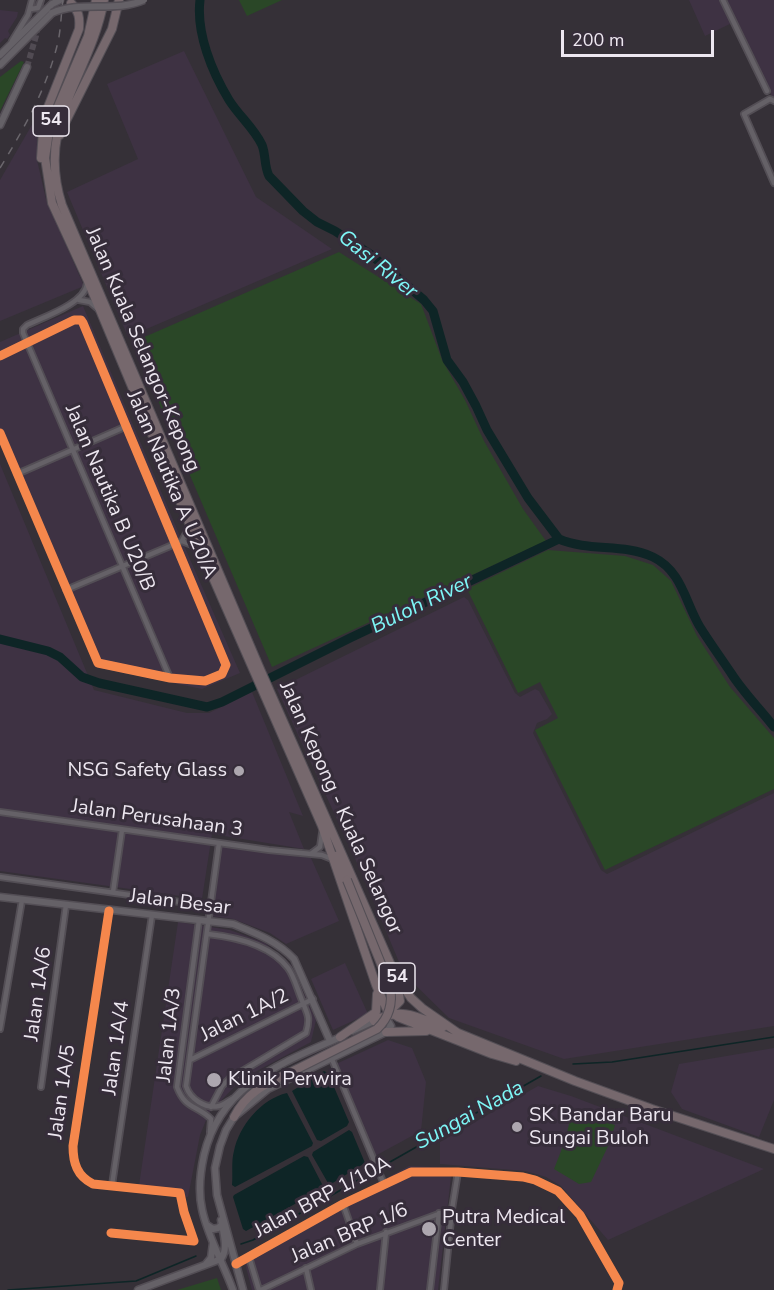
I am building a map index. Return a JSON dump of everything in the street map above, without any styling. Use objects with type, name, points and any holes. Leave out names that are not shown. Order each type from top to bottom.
[{"type":"highway","name":"Jalan Kuala Selangor-Kepong","points":[[96,0],[84,45],[50,125],[45,158],[52,203],[87,279],[189,523],[257,670]]},
{"type":"highway","name":"Jalan Kuala Selangor-Kepong","points":[[104,0],[94,38],[58,125],[54,152],[56,188],[257,670]]},
{"type":"highway","points":[[54,166],[62,129],[112,29],[119,0]]},
{"type":"highway","points":[[52,203],[45,188],[41,142],[44,117],[79,29],[80,19],[71,3]]},
{"type":"highway","name":"Jalan Kepong - Kuala Selangor","points":[[257,670],[333,830],[394,972],[411,998],[458,1033],[530,1063],[652,1109],[774,1149]]},
{"type":"highway","name":"Jalan Kepong - Kuala Selangor","points":[[266,689],[334,860]]},
{"type":"highway","points":[[234,1117],[248,1096],[377,1029],[390,1008],[392,999],[390,986],[337,850],[333,830]]},
{"type":"highway","name":"54","points":[[334,860],[384,1004]]},
{"type":"highway","points":[[384,1004],[394,1007],[400,1001],[394,972]]},
{"type":"highway","points":[[340,1037],[376,1012],[378,1004],[376,985]]},
{"type":"highway","name":"Jalan Kepong - Kuala Selangor","points":[[384,1004],[392,1014],[434,1031],[492,1054],[530,1063]]},
{"type":"highway","points":[[374,1022],[392,1014],[402,1013],[458,1033]]},
{"type":"highway","points":[[386,1032],[434,1031]]},
{"type":"main road","points":[[0,55],[49,2],[60,0]]},
{"type":"main road","points":[[0,65],[52,13],[71,3],[92,1],[128,4],[144,0]]},
{"type":"main road","points":[[0,125],[27,67]]},
{"type":"main road","name":"Jalan Besar","points":[[0,897],[233,924],[268,938],[286,950],[294,959],[330,1041]]},
{"type":"main road","points":[[138,1290],[206,1265],[221,1258],[224,1254],[225,1244],[215,1168],[220,1146],[234,1117],[268,1089],[386,1032],[390,1026],[388,1021],[374,1022],[330,1041],[255,1079],[232,1098],[208,1138],[200,1180],[201,1209],[206,1224],[221,1258],[233,1290]]},
{"type":"main road","points":[[220,1210],[243,1290]]},
{"type":"main road","points":[[206,1224],[215,1229],[222,1225]]},
{"type":"main road","points":[[206,1265],[211,1258],[213,1239]]},
{"type":"main road","points":[[206,1265],[220,1268],[228,1276]]},
{"type":"street","points":[[11,44],[30,9],[32,0]]},
{"type":"street","points":[[30,9],[38,8],[41,0]]},
{"type":"street","points":[[723,0],[767,91]]},
{"type":"street","points":[[774,101],[770,99],[744,114],[774,183]]},
{"type":"street","points":[[79,300],[86,292],[87,279]]},
{"type":"street","points":[[79,300],[90,302],[101,312]]},
{"type":"street","name":"Jalan Nautika B U20/B","points":[[79,300],[23,329],[27,344],[170,678]]},
{"type":"street","name":"Jalan Nautika A U20/A","points":[[27,344],[74,320],[81,320],[85,326],[226,664],[222,674],[205,681],[170,678]]},
{"type":"street","points":[[0,356],[27,344]]},
{"type":"street","points":[[17,474],[127,426]]},
{"type":"street","points":[[0,433],[98,663],[170,678]]},
{"type":"street","points":[[66,590],[182,541],[189,530],[189,523]]},
{"type":"street","points":[[182,541],[201,549]]},
{"type":"street","name":"Jalan Perusahaan 3","points":[[0,812],[322,855],[334,860]]},
{"type":"street","points":[[309,854],[320,847],[322,826]]},
{"type":"street","points":[[113,892],[122,830]]},
{"type":"street","name":"Jalan 1A/3","points":[[199,1102],[188,1093],[186,1086],[219,843]]},
{"type":"street","points":[[0,877],[209,906]]},
{"type":"street","points":[[0,1029],[22,900]]},
{"type":"street","name":"Jalan 1A/6","points":[[41,1087],[66,905]]},
{"type":"street","name":"Jalan 1A/5","points":[[109,911],[73,1146],[73,1159],[84,1179],[93,1184],[180,1194],[194,1241],[111,1233]]},
{"type":"street","name":"Jalan 1A/4","points":[[112,1185],[152,915]]},
{"type":"street","name":"Jalan 1A/3","points":[[199,920],[177,1087],[185,1102],[211,1119],[208,1138]]},
{"type":"street","points":[[207,934],[232,937],[257,946],[276,957],[288,968],[310,1020],[306,1033],[237,1073],[222,1086],[211,1107]]},
{"type":"street","name":"Jalan 1A/2","points":[[190,1060],[313,999]]},
{"type":"street","points":[[331,1058],[384,1184]]},
{"type":"street","points":[[196,1110],[199,1102],[211,1107],[219,1106],[232,1098]]},
{"type":"street","name":"Jalan BRP 1/10A","points":[[236,1264],[343,1204],[411,1172],[458,1172],[523,1177],[558,1191],[584,1222],[619,1283],[616,1290]]},
{"type":"street","points":[[444,1290],[458,1172]]},
{"type":"street","points":[[343,1204],[357,1244]]},
{"type":"street","name":"Jalan BRP 1/6","points":[[260,1290],[357,1244],[452,1209]]},
{"type":"street","points":[[430,1290],[439,1213]]},
{"type":"street","points":[[380,1290],[386,1232]]},
{"type":"street","points":[[249,1257],[260,1290]]},
{"type":"street","points":[[306,1268],[311,1290]]},
{"type":"shaded area","points":[[689,0],[774,0],[774,101],[736,21],[705,36]]},
{"type":"shaded area","points":[[0,10],[18,12],[8,31],[10,35],[0,43]]},
{"type":"shaded area","points":[[184,51],[256,197],[332,249],[128,337],[67,192],[138,159],[107,84]]},
{"type":"shaded area","points":[[37,116],[37,160],[46,199],[84,286],[0,321],[0,180]]},
{"type":"shaded area","points":[[83,306],[240,673],[202,689],[95,667],[0,442],[0,342]]},
{"type":"shaded area","points":[[0,464],[94,690],[187,713],[209,713],[252,692],[303,816],[289,812],[304,849],[212,834],[202,899],[0,871]]},
{"type":"shaded area","points":[[464,597],[468,600],[515,693],[520,697],[535,689],[539,691],[552,714],[537,723],[533,733],[601,870],[607,874],[774,793],[774,1026],[564,1059],[449,1018],[404,974],[363,876],[277,689]]},
{"type":"shaded area","points":[[221,845],[311,858],[339,921],[286,944],[270,933],[233,919],[211,916]]},
{"type":"shaded area","points":[[178,922],[230,930],[265,943],[291,965],[316,1020],[311,1042],[242,1079],[209,1113],[200,1135],[188,1197],[138,1192]]},
{"type":"shaded area","points":[[345,963],[368,1014],[333,1030],[311,979]]},
{"type":"shaded area","points":[[388,1040],[412,1048],[426,1082],[421,1131],[375,1156],[336,1064]]},
{"type":"shaded area","points":[[774,1048],[774,1100],[759,1137],[682,1109],[671,1092],[679,1064]]},
{"type":"shaded area","points":[[324,1071],[328,1073],[349,1122],[347,1126],[321,1141],[317,1140],[292,1091]]},
{"type":"shaded area","points":[[538,1086],[571,1096],[764,1169],[608,1240],[561,1186],[546,1177],[525,1171],[440,1164],[440,1142]]},
{"type":"shaded area","points":[[287,1093],[313,1143],[312,1146],[235,1187],[232,1185],[233,1159],[241,1132],[260,1107],[277,1096]]},
{"type":"shaded area","points":[[349,1130],[352,1132],[365,1163],[331,1184],[328,1183],[312,1155],[313,1152]]},
{"type":"shaded area","points":[[304,1156],[308,1157],[323,1186],[322,1189],[246,1231],[243,1229],[234,1195]]},
{"type":"shaded area","points":[[409,1166],[452,1168],[438,1290],[252,1290],[243,1256]]},
{"type":"green space","points":[[239,0],[282,0],[247,16]]},
{"type":"green space","points":[[21,61],[24,62],[0,111],[0,77]]},
{"type":"green space","points":[[339,252],[421,304],[442,360],[465,400],[484,441],[523,509],[546,541],[272,667],[133,342]]},
{"type":"green space","points":[[548,550],[625,556],[653,565],[671,581],[697,636],[730,687],[774,738],[774,789],[605,870],[535,730],[558,718],[540,682],[518,693],[467,589]]},
{"type":"green space","points":[[572,1112],[615,1125],[610,1142],[591,1182],[579,1184],[554,1169],[565,1141]]},
{"type":"green space","points":[[217,1278],[221,1290],[177,1290]]},
{"type":"waterway","name":"Gasi River","points":[[200,0],[200,26],[211,65],[229,100],[262,145],[269,176],[303,211],[370,254],[424,300],[433,311],[447,360],[463,382],[487,430],[528,498],[559,539]]},
{"type":"waterway","name":"Buloh River","points":[[0,639],[48,651],[60,657],[82,677],[99,683],[207,707],[222,702],[350,638],[559,539],[582,545],[630,550],[653,557],[663,563],[677,579],[700,627],[712,645],[741,687],[774,727]]},
{"type":"waterway","name":"Sungai Nada","points":[[573,1064],[612,1062],[774,1037]]},
{"type":"waterway","name":"Sungai Nada","points":[[241,1244],[253,1240],[541,1076]]},
{"type":"waterway","name":"Sungai Nada","points":[[8,1290],[136,1281],[196,1256]]},
{"type":"tunnel","points":[[27,67],[36,36],[41,3]]},
{"type":"railway","points":[[0,168],[26,122],[48,75],[58,42],[63,0]]},
{"type":"cycle path","points":[[0,356],[74,320],[81,320],[226,665],[222,674],[205,681],[170,678],[98,663],[0,433]]},
{"type":"cycle path","points":[[109,911],[73,1146],[75,1163],[83,1177],[93,1184],[180,1193],[194,1241],[111,1233]]},
{"type":"cycle path","points":[[236,1264],[343,1204],[411,1172],[458,1172],[523,1177],[558,1191],[580,1215],[619,1283],[617,1290]]},
{"type":"place","name":"NSG Safety Glass","points":[[239,771]]},
{"type":"place","name":"Klinik Perwira","points":[[214,1080]]},
{"type":"place","name":"SK Bandar Baru Sungai Buloh","points":[[517,1127]]},
{"type":"place","name":"Putra Medical Center","points":[[429,1229]]}]
